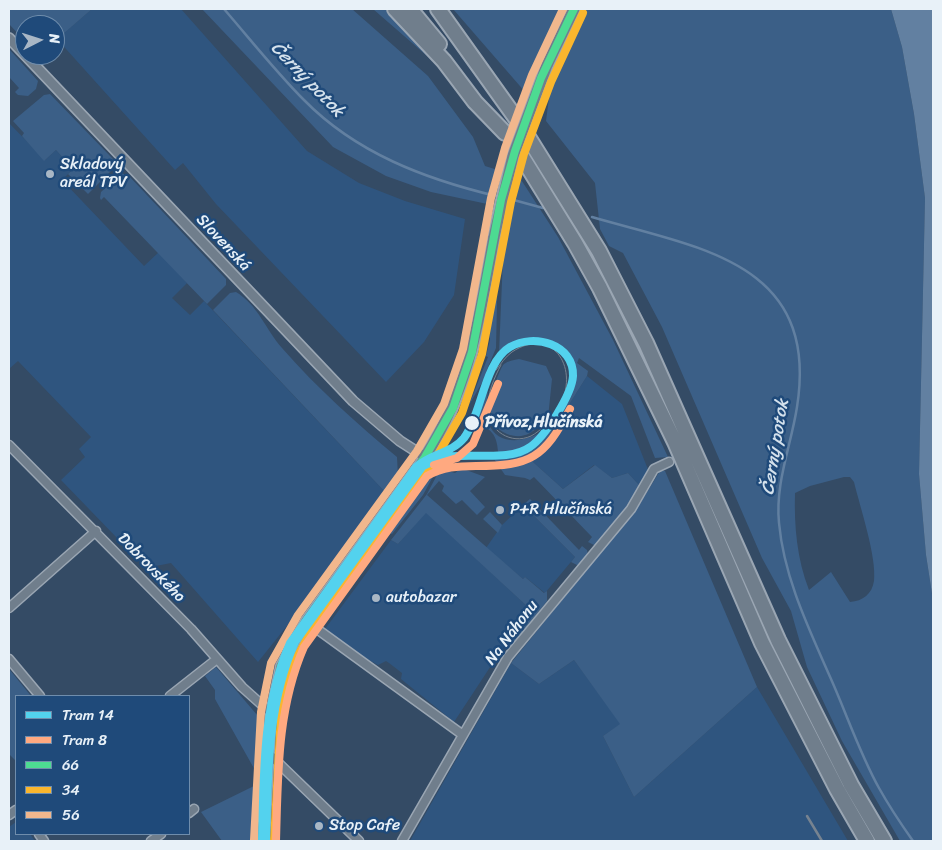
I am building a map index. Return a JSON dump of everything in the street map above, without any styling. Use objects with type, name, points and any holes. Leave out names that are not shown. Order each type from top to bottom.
[{"type":"highway","points":[[395,9],[444,61],[475,102],[508,137],[410,9]]},
{"type":"highway","points":[[429,9],[487,79]]},
{"type":"highway","points":[[438,9],[518,122]]},
{"type":"highway","points":[[528,138],[599,251],[646,343],[778,640],[842,767],[884,841]]},
{"type":"highway","points":[[522,157],[575,243],[628,344],[675,442],[766,651],[837,789],[867,841]]},
{"type":"main road","points":[[425,457],[450,416],[466,373],[476,334],[494,237],[514,156],[547,65],[574,9]]},
{"type":"street","name":"Slovenská","points":[[9,38],[353,401],[400,441],[425,457]]},
{"type":"street","name":"Dobrovského","points":[[9,445],[96,531],[191,629],[216,659],[271,713]]},
{"type":"street","points":[[264,841],[271,713],[281,666],[306,621],[425,457]]},
{"type":"street","name":"Na Náhonu","points":[[402,841],[515,646],[631,510],[654,469],[669,462]]},
{"type":"street","points":[[9,608],[96,531]]},
{"type":"street","points":[[306,621],[463,735]]},
{"type":"street","points":[[9,659],[39,695]]},
{"type":"street","points":[[171,695],[216,659]]},
{"type":"street","points":[[268,753],[359,841]]},
{"type":"shaded area","points":[[9,9],[92,9],[65,32],[65,15],[15,15],[15,30],[9,24]]},
{"type":"shaded area","points":[[92,9],[181,9],[307,151],[359,183],[405,201],[465,219],[454,295],[424,342],[386,382],[216,204],[183,163],[175,170],[65,48],[65,32]]},
{"type":"shaded area","points":[[202,9],[352,9],[428,76],[473,137],[485,166],[501,171],[492,205],[431,192],[386,176],[333,147]]},
{"type":"shaded area","points":[[373,9],[387,9],[394,14],[434,62]]},
{"type":"shaded area","points":[[453,9],[561,9],[526,93]]},
{"type":"shaded area","points":[[585,9],[891,9],[902,47],[914,114],[925,198],[919,474],[926,555],[933,600],[933,841],[900,841],[842,741],[807,667],[791,611],[762,558],[662,327],[623,253],[609,246],[600,229],[595,183],[546,121],[551,82]],"holes":[[[850,477],[854,482],[867,532],[874,571],[873,586],[869,593],[859,600],[850,602],[831,572],[809,590],[799,554],[795,505],[795,493],[810,486]]]},
{"type":"shaded area","points":[[891,9],[933,9],[933,600],[926,555],[919,474],[925,198],[914,114],[902,47]]},
{"type":"shaded area","points":[[9,49],[15,56],[15,65],[24,65],[38,81],[36,89],[28,96],[18,95],[15,92],[19,88],[9,77]]},
{"type":"shaded area","points":[[50,94],[113,159],[114,168],[88,194],[68,174],[73,169],[56,150],[44,161],[22,136],[24,133],[13,121],[44,95]]},
{"type":"shaded area","points":[[9,123],[45,160],[56,150],[73,169],[62,180],[144,266],[159,252],[187,283],[172,298],[190,315],[204,301],[386,493],[326,577],[258,662],[171,563],[146,568],[61,480],[85,457],[79,449],[91,437],[18,361],[9,369]]},
{"type":"shaded area","points":[[121,173],[129,176],[226,279],[226,285],[207,304],[104,197],[101,200],[101,192]]},
{"type":"shaded area","points":[[518,175],[558,237],[613,340],[668,457],[655,458],[631,396],[579,358],[577,363],[588,371],[587,376],[533,462],[563,489],[595,465],[612,478],[628,473],[639,485],[634,498],[596,546],[588,542],[592,537],[534,477],[530,480],[505,475],[494,459],[524,454],[533,450],[540,443],[549,432],[569,398],[573,389],[575,375],[570,357],[557,344],[549,340],[539,338],[521,339],[512,342],[499,353],[503,258],[499,252]]},
{"type":"shaded area","points":[[498,260],[496,348],[486,372],[487,374],[469,405],[488,357],[486,356],[490,340],[489,323]]},
{"type":"shaded area","points":[[236,292],[250,304],[276,341],[295,363],[352,418],[397,457],[398,477],[386,493],[213,310],[230,293]]},
{"type":"shaded area","points":[[519,359],[546,366],[552,379],[548,418],[530,433],[513,436],[500,430],[495,424],[492,417],[491,401],[497,378],[504,364]]},
{"type":"shaded area","points":[[587,376],[622,404],[649,472],[639,485],[628,473],[612,478],[594,465],[563,489],[533,462]]},
{"type":"shaded area","points":[[488,391],[487,415],[492,430],[498,436],[512,440],[520,440],[541,432],[533,442],[523,448],[498,452],[495,436],[485,427],[475,422]]},
{"type":"shaded area","points":[[441,466],[449,467],[441,467],[436,471],[423,495],[392,534],[390,533],[432,474]]},
{"type":"shaded area","points":[[461,468],[485,477],[470,491],[485,507],[477,515],[462,500],[456,504],[442,491],[444,486],[439,481],[427,495],[523,579],[525,577],[544,593],[547,591],[547,601],[510,647],[502,647],[529,608],[426,513],[398,544],[391,540],[427,494],[438,473],[444,470],[455,473]]},
{"type":"shaded area","points":[[660,471],[665,471],[757,687],[634,797],[603,736],[620,724],[574,660],[539,684],[511,663],[639,505]]},
{"type":"shaded area","points":[[530,499],[579,550],[582,546],[587,550],[588,556],[579,566],[571,562],[575,557],[523,505]]},
{"type":"shaded area","points":[[523,505],[575,557],[545,593],[525,577],[523,579],[486,548],[502,525]]},
{"type":"shaded area","points":[[426,512],[529,608],[454,722],[401,679],[402,673],[389,663],[386,661],[378,665],[361,656],[325,629],[391,540],[398,544]]},
{"type":"shaded area","points":[[490,512],[502,525],[498,533],[483,519]]},
{"type":"shaded area","points":[[574,660],[621,724],[603,736],[634,797],[757,687],[848,841],[410,841],[511,663],[539,684]]},
{"type":"shaded area","points":[[216,667],[258,716],[256,772],[215,699],[215,690],[205,676]]},
{"type":"shaded area","points":[[9,669],[30,695],[15,695],[15,760],[9,754]]},
{"type":"shaded area","points":[[256,785],[253,841],[222,841],[201,812]]},
{"type":"shaded area","points":[[15,823],[15,835],[31,835],[35,841],[9,841],[9,827]]},
{"type":"waterway","name":"Černý potok","points":[[224,9],[304,100],[324,119],[346,135],[393,162],[443,181],[496,196]]},
{"type":"waterway","name":"Černý potok","points":[[510,199],[543,208]]},
{"type":"waterway","name":"Černý potok","points":[[592,217],[672,239],[710,252],[743,269],[770,291],[790,320],[799,358],[797,407],[781,479],[778,508],[786,564],[806,622],[866,762],[879,788],[913,841]]},
{"type":"tram line","name":"14","points":[[262,841],[264,765],[269,716],[274,691],[290,643],[416,467],[453,447],[464,438],[475,416],[494,364],[501,354],[510,347],[530,341],[551,344],[560,349],[572,365],[573,376],[571,384],[557,414],[536,442],[521,452],[499,456],[451,456],[440,458],[423,466],[295,642],[279,690],[274,715],[269,765],[266,841]]},
{"type":"tram line","points":[[496,370],[512,352],[526,345],[539,344],[549,347],[558,354],[564,364],[566,390],[561,404]]},
{"type":"tram line","points":[[501,365],[492,386],[488,404],[489,418],[497,430],[516,439],[531,436],[557,412]]},
{"type":"tram line","name":"8","points":[[434,465],[457,458],[473,444],[498,384]]},
{"type":"tram line","name":"8","points":[[276,841],[279,767],[284,718],[295,670],[304,647],[427,476],[451,468],[510,464],[534,456],[552,439],[570,409]]},
{"type":"railway","points":[[807,816],[822,841]]},
{"type":"transit line","name":"56","points":[[254,840],[261,712],[271,663],[298,615],[417,451],[444,404],[463,349],[491,198],[505,148],[532,75],[563,9]]},
{"type":"transit line","name":"66","points":[[264,841],[271,713],[281,666],[306,621],[425,457],[453,408],[472,352],[501,200],[515,151],[541,78],[574,9]]},
{"type":"transit line","name":"34","points":[[274,841],[281,714],[290,670],[314,626],[433,463],[462,413],[482,354],[511,202],[524,154],[551,82],[583,13]]},
{"type":"place","name":"Skladový areál TPV","points":[[50,174]]},
{"type":"place","name":"Přívoz,Hlučínská","points":[[472,423]]},
{"type":"place","name":"P+R Hlučínská","points":[[500,510]]},
{"type":"place","name":"autobazar","points":[[376,598]]},
{"type":"place","name":"Stop Cafe","points":[[319,826]]}]
